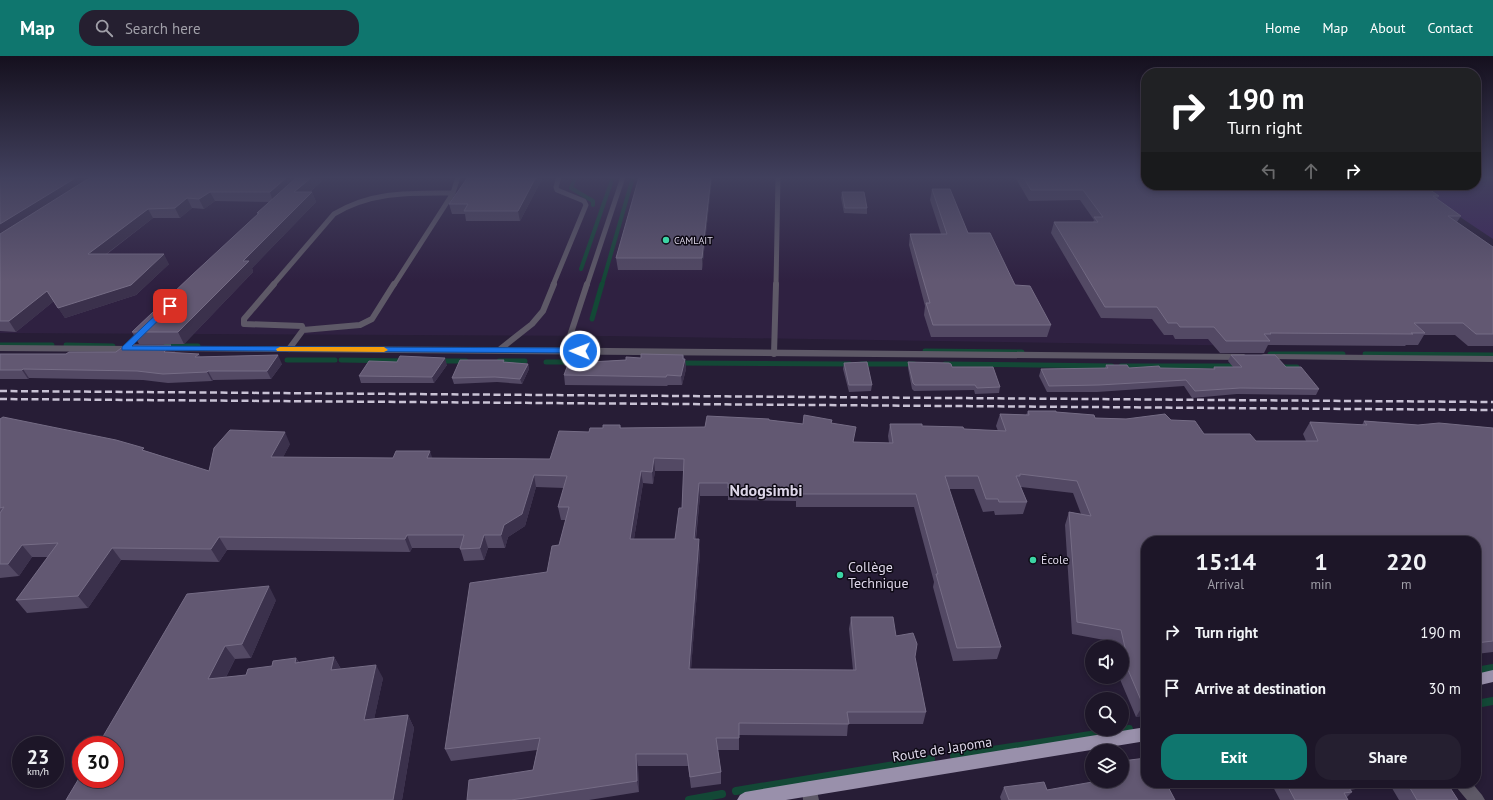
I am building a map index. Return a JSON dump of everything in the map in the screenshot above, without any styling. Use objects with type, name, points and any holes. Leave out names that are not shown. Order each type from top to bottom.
[{"type":"main road","points":[[1481,679],[1493,676]]},
{"type":"main road","name":"Route de Japoma","points":[[745,800],[810,794],[1141,735]]},
{"type":"street","points":[[0,348],[565,350],[774,354],[1493,359]]},
{"type":"street","points":[[1466,788],[1477,800]]},
{"type":"lane","points":[[303,330],[302,326],[296,325],[244,324],[244,319],[337,212]]},
{"type":"lane","points":[[289,349],[303,330],[360,325],[372,320],[441,212]]},
{"type":"lane","points":[[498,350],[532,324],[543,311],[583,212]]},
{"type":"lane","points":[[565,350],[611,212]]},
{"type":"lane","points":[[774,354],[777,212]]},
{"type":"lane","points":[[125,349],[147,327]]},
{"type":"shaded area","points":[[0,212],[1153,212],[1265,346],[607,336],[0,333]]},
{"type":"shaded area","points":[[1452,212],[1493,212],[1493,239]]},
{"type":"building","points":[[0,212],[20,212],[0,224]]},
{"type":"building","points":[[36,212],[144,212],[88,254],[164,254],[131,285],[58,308],[47,291],[9,321],[0,321],[0,234]]},
{"type":"building","points":[[258,212],[292,212],[243,261],[249,261],[178,332],[132,332],[259,213],[257,213]]},
{"type":"building","name":"CAMLAIT","points":[[629,212],[707,212],[702,258],[616,258]]},
{"type":"building","points":[[940,212],[959,212],[968,233],[990,233],[1015,285],[1030,286],[1051,325],[933,325],[926,303],[930,303],[910,234],[947,234]]},
{"type":"building","points":[[1099,212],[1455,212],[1461,216],[1448,216],[1493,247],[1493,334],[1476,334],[1463,323],[1414,323],[1425,333],[1270,333],[1271,334],[1264,334],[1270,341],[1226,341],[1214,327],[1180,327],[1177,323],[1168,323],[1157,307],[1105,307],[1054,222],[1098,222],[1094,217],[1103,217]]},
{"type":"building","points":[[125,345],[171,345],[164,352],[199,354],[195,357],[278,355],[267,371],[208,371],[163,374],[137,371],[0,370],[0,354],[116,352]]},
{"type":"building","points":[[641,354],[683,355],[683,359],[685,359],[681,376],[564,375],[570,359],[590,360],[590,362],[626,360],[626,357],[641,358]]},
{"type":"building","points":[[1231,355],[1275,355],[1286,367],[1301,367],[1319,389],[1240,388],[1195,391],[1186,380],[1049,386],[1041,369],[1108,368],[1106,365],[1127,365],[1129,368],[1159,366],[1160,368],[1215,369],[1214,367],[1242,367]]},
{"type":"building","points":[[400,356],[445,358],[432,377],[359,376],[369,361],[397,362]]},
{"type":"building","points":[[460,360],[504,360],[503,362],[528,364],[520,379],[495,377],[452,378]]},
{"type":"building","points":[[867,362],[872,385],[849,385],[844,363]]},
{"type":"building","points":[[908,362],[949,363],[952,367],[993,367],[1000,387],[977,388],[975,385],[915,385],[913,383]]},
{"type":"building","points":[[1028,411],[1056,411],[1094,415],[1095,418],[1126,419],[1165,414],[1171,420],[1195,421],[1204,434],[1250,434],[1256,441],[1318,441],[1310,422],[1367,425],[1364,421],[1418,425],[1439,423],[1493,428],[1493,641],[1481,642],[1481,536],[1141,536],[1141,700],[1129,672],[1129,640],[1123,640],[1121,630],[1077,622],[1069,512],[1091,516],[1077,481],[1020,474],[1020,476],[1016,476],[1027,502],[999,502],[998,499],[986,499],[978,476],[945,476],[1001,647],[957,648],[936,574],[938,574],[916,494],[797,494],[797,488],[728,488],[728,483],[699,483],[694,539],[699,539],[689,669],[856,670],[851,617],[893,617],[896,636],[913,633],[917,644],[915,657],[926,712],[847,712],[849,724],[739,723],[739,738],[716,738],[721,772],[690,777],[687,754],[636,754],[637,781],[511,800],[467,800],[469,780],[533,770],[540,738],[445,749],[470,583],[547,572],[552,546],[559,545],[569,507],[558,507],[567,476],[534,475],[522,514],[504,525],[501,535],[484,535],[480,548],[460,549],[464,535],[407,535],[405,539],[219,537],[211,549],[112,548],[78,596],[16,600],[58,543],[22,545],[8,564],[0,564],[0,513],[4,507],[0,508],[0,419],[3,417],[116,440],[144,448],[142,450],[209,471],[214,448],[230,430],[285,432],[271,457],[393,458],[396,451],[430,451],[427,458],[550,459],[559,431],[589,432],[590,428],[603,428],[603,425],[620,425],[620,428],[705,427],[707,416],[769,419],[803,424],[804,415],[832,420],[831,423],[856,427],[853,442],[893,443],[890,424],[922,424],[922,426],[963,427],[964,429],[1006,431],[1000,414],[1029,415]],"holes":[[[654,458],[684,459],[682,508],[679,508],[675,539],[630,539],[641,471],[652,472]]]},
{"type":"building","points":[[269,586],[242,644],[225,646],[208,679],[246,675],[248,669],[272,666],[273,661],[296,658],[295,663],[334,657],[331,670],[376,665],[364,720],[408,715],[393,800],[66,800],[73,788],[124,788],[124,736],[103,736],[187,594]]},
{"type":"building","points":[[1141,759],[1141,788],[1169,788],[1175,800],[1009,800],[1004,787],[1044,782],[1047,790],[1085,783],[1085,788],[1129,788],[1129,760]]},
{"type":"building","points":[[1289,788],[1349,788],[1352,792],[1344,793],[1348,800],[1295,800]]},
{"type":"building","points":[[1410,788],[1450,788],[1458,800],[1417,800]]},
{"type":"waterway","points":[[581,269],[601,212]]},
{"type":"waterway","points":[[602,285],[623,212]]},
{"type":"waterway","points":[[592,319],[602,284]]},
{"type":"waterway","points":[[0,345],[52,345]]},
{"type":"waterway","points":[[66,345],[113,346]]},
{"type":"waterway","points":[[166,346],[198,346]]},
{"type":"waterway","points":[[925,351],[1022,352]]},
{"type":"waterway","points":[[1270,354],[1343,354]]},
{"type":"waterway","points":[[1365,354],[1493,355]]},
{"type":"waterway","points":[[287,360],[335,360]]},
{"type":"waterway","points":[[341,360],[405,361]]},
{"type":"waterway","points":[[439,361],[466,361]]},
{"type":"waterway","points":[[499,361],[525,361]]},
{"type":"waterway","points":[[546,362],[576,362]]},
{"type":"waterway","points":[[679,363],[850,364]]},
{"type":"waterway","points":[[861,364],[914,364]]},
{"type":"waterway","points":[[945,364],[1112,366]]},
{"type":"waterway","points":[[1121,366],[1240,366]]},
{"type":"waterway","points":[[1279,367],[1297,367]]},
{"type":"waterway","points":[[1481,670],[1493,668]]},
{"type":"waterway","points":[[1481,703],[1493,701]]},
{"type":"waterway","points":[[954,756],[1085,736]]},
{"type":"waterway","points":[[736,791],[931,759]]},
{"type":"waterway","points":[[689,800],[722,794]]},
{"type":"railway","points":[[0,391],[1493,402]]},
{"type":"railway","points":[[0,399],[1493,410]]},
{"type":"slow traffic","points":[[280,349],[384,350]]},
{"type":"place","name":"CAMLAIT","points":[[666,240]]},
{"type":"place","name":"École","points":[[1033,560]]},
{"type":"place","name":"Collège Technique","points":[[840,575]]},
{"type":"district","name":"Ndogsimbi","points":[[766,490]]},
{"type":"route","points":[[170,306],[125,349],[580,351]]}]
